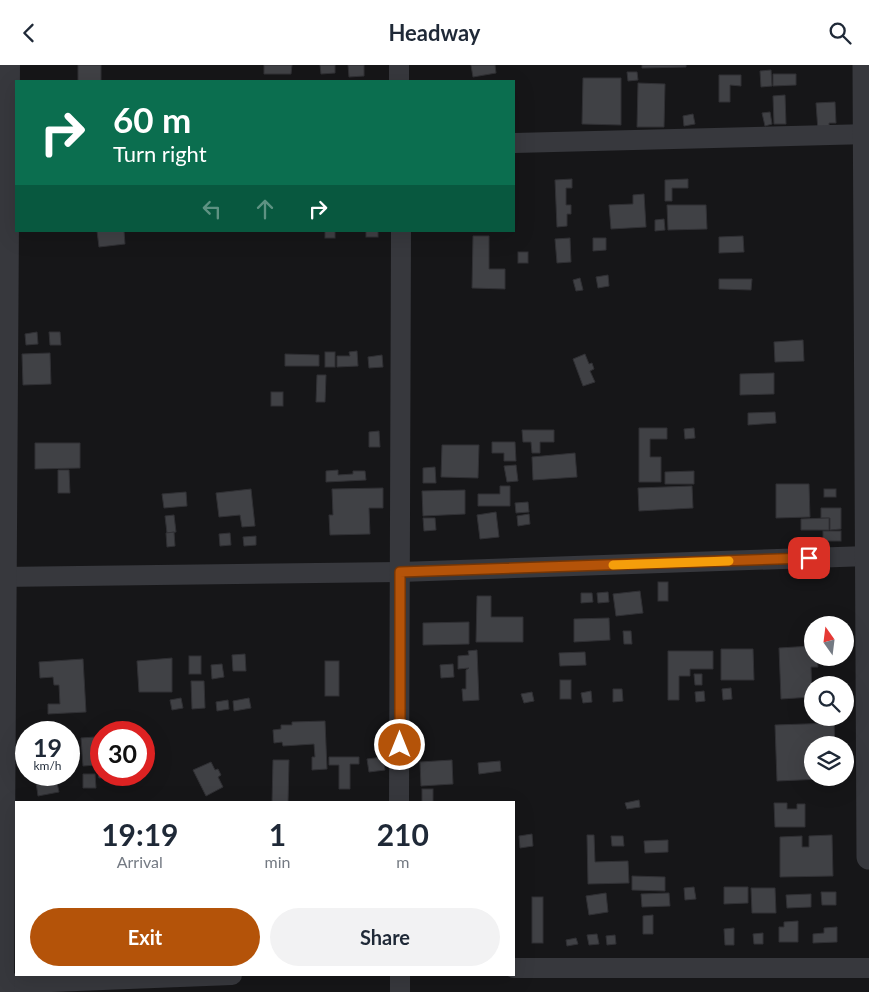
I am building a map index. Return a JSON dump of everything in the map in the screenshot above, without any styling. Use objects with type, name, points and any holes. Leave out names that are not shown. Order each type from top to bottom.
[{"type":"street","points":[[10,65],[3,577],[2,987],[213,976]]},
{"type":"street","points":[[399,65],[399,80]]},
{"type":"street","points":[[865,65],[867,135],[869,857]]},
{"type":"street","points":[[515,143],[867,135]]},
{"type":"street","points":[[399,801],[401,232]]},
{"type":"street","points":[[3,577],[400,572],[868,548]]},
{"type":"street","points":[[515,968],[869,968]]},
{"type":"street","points":[[400,976],[400,992]]},
{"type":"building","points":[[78,65],[101,65],[101,80],[78,80]]},
{"type":"building","points":[[264,65],[292,65],[291,74],[264,74]]},
{"type":"building","points":[[320,65],[335,65],[335,73],[321,74]]},
{"type":"building","points":[[348,65],[364,65],[364,76],[349,77]]},
{"type":"building","points":[[471,65],[495,65],[496,73],[473,77]]},
{"type":"building","points":[[642,65],[686,65],[686,67],[642,68]]},
{"type":"building","points":[[771,70],[772,86],[761,87],[760,71]]},
{"type":"building","points":[[627,72],[637,72],[638,80],[628,81]]},
{"type":"building","points":[[773,74],[796,74],[796,85],[773,86]]},
{"type":"building","points":[[719,75],[741,75],[741,86],[730,85],[730,102],[719,102]]},
{"type":"building","points":[[583,78],[621,78],[621,125],[582,124]]},
{"type":"building","points":[[638,83],[665,84],[664,127],[637,127]]},
{"type":"building","points":[[785,95],[786,124],[774,124],[773,96]]},
{"type":"building","points":[[835,102],[836,123],[829,123],[829,130],[818,131],[816,103]]},
{"type":"building","points":[[770,112],[772,124],[765,126],[762,113]]},
{"type":"building","points":[[693,114],[695,124],[684,126],[683,116]]},
{"type":"building","points":[[572,179],[572,188],[566,188],[566,205],[571,205],[571,214],[567,214],[567,226],[557,227],[555,180]]},
{"type":"building","points":[[688,179],[688,188],[672,188],[672,201],[665,201],[665,180]]},
{"type":"building","points":[[644,194],[646,227],[611,229],[609,205],[633,204],[633,195]]},
{"type":"building","points":[[667,205],[706,205],[707,229],[668,230]]},
{"type":"building","points":[[664,219],[665,230],[655,231],[655,220]]},
{"type":"building","points":[[97,232],[124,232],[125,244],[99,247]]},
{"type":"building","points":[[325,232],[335,232],[335,238],[325,238]]},
{"type":"building","points":[[366,232],[378,232],[378,237],[366,237]]},
{"type":"building","points":[[473,236],[489,236],[489,269],[505,269],[505,289],[472,288]]},
{"type":"building","points":[[743,236],[744,252],[719,253],[719,237]]},
{"type":"building","points":[[570,238],[571,262],[557,263],[555,239]]},
{"type":"building","points":[[593,238],[606,238],[606,250],[593,251]]},
{"type":"building","points":[[518,252],[528,252],[528,263],[518,263]]},
{"type":"building","points":[[608,275],[609,286],[598,288],[596,277]]},
{"type":"building","points":[[580,278],[583,290],[576,291],[573,280]]},
{"type":"building","points":[[719,279],[752,279],[751,290],[719,289]]},
{"type":"building","points":[[37,332],[38,344],[26,345],[25,334]]},
{"type":"building","points":[[49,332],[60,332],[61,345],[50,345]]},
{"type":"building","points":[[803,340],[804,361],[775,362],[774,342]]},
{"type":"building","points":[[357,351],[358,366],[337,367],[337,356],[350,356],[349,352]]},
{"type":"building","points":[[325,352],[335,352],[335,367],[325,367]]},
{"type":"building","points":[[50,353],[51,384],[23,385],[22,354]]},
{"type":"building","points":[[285,354],[319,355],[319,366],[285,366]]},
{"type":"building","points":[[585,354],[589,364],[592,363],[594,369],[590,371],[595,382],[583,386],[573,359]]},
{"type":"building","points":[[382,355],[383,367],[369,368],[368,357]]},
{"type":"building","points":[[774,373],[774,394],[740,395],[740,374]]},
{"type":"building","points":[[317,375],[326,375],[325,402],[316,402]]},
{"type":"building","points":[[271,392],[283,392],[283,406],[271,406]]},
{"type":"building","points":[[775,412],[776,423],[748,425],[748,413]]},
{"type":"building","points":[[639,428],[667,428],[667,439],[650,439],[650,457],[661,457],[661,482],[639,482]]},
{"type":"building","points":[[694,428],[695,438],[685,439],[684,429]]},
{"type":"building","points":[[522,430],[554,430],[554,442],[540,442],[540,453],[532,453],[531,442],[523,442]]},
{"type":"building","points":[[379,431],[380,447],[369,447],[369,432]]},
{"type":"building","points":[[492,442],[515,442],[516,461],[504,461],[504,453],[492,453]]},
{"type":"building","points":[[35,443],[80,443],[80,468],[35,469]]},
{"type":"building","points":[[442,445],[479,445],[478,478],[441,477]]},
{"type":"building","points":[[575,453],[577,477],[533,480],[532,457]]},
{"type":"building","points":[[516,465],[518,481],[507,482],[504,466]]},
{"type":"building","points":[[435,467],[436,483],[423,483],[423,468]]},
{"type":"building","points":[[58,470],[69,470],[70,493],[58,493]]},
{"type":"building","points":[[338,470],[338,475],[353,474],[353,471],[365,471],[366,480],[326,482],[326,471]]},
{"type":"building","points":[[694,471],[694,484],[665,484],[665,472]]},
{"type":"building","points":[[776,484],[809,484],[810,517],[776,518]]},
{"type":"building","points":[[500,486],[510,486],[510,506],[478,506],[478,494],[500,494]]},
{"type":"building","points":[[692,486],[693,508],[639,511],[638,488]]},
{"type":"building","points":[[383,488],[383,508],[369,508],[370,534],[330,535],[329,515],[333,515],[332,489]]},
{"type":"building","points":[[251,489],[255,526],[242,527],[240,515],[219,517],[216,493]]},
{"type":"building","points":[[824,489],[836,489],[836,497],[824,497]]},
{"type":"building","points":[[465,490],[465,514],[423,516],[422,491]]},
{"type":"building","points":[[186,492],[187,506],[164,508],[162,494]]},
{"type":"building","points":[[528,502],[529,512],[516,513],[515,503]]},
{"type":"building","points":[[821,508],[841,508],[841,529],[830,530],[830,518],[821,518]]},
{"type":"building","points":[[496,512],[499,537],[480,539],[477,515]]},
{"type":"building","points":[[529,514],[530,524],[518,526],[517,516]]},
{"type":"building","points":[[174,515],[176,532],[167,533],[165,516]]},
{"type":"building","points":[[423,518],[435,518],[436,530],[424,531]]},
{"type":"building","points":[[829,518],[829,530],[801,530],[801,519]]},
{"type":"building","points":[[823,531],[841,531],[841,541],[823,541]]},
{"type":"building","points":[[174,532],[175,546],[167,547],[166,533]]},
{"type":"building","points":[[230,533],[231,545],[220,546],[219,534]]},
{"type":"building","points":[[256,536],[256,545],[244,546],[243,537]]},
{"type":"building","points":[[658,582],[668,582],[668,601],[658,601]]},
{"type":"building","points":[[640,591],[643,613],[616,616],[613,594]]},
{"type":"building","points":[[608,592],[609,602],[598,603],[597,593]]},
{"type":"building","points":[[581,593],[592,593],[593,602],[581,603]]},
{"type":"building","points":[[477,596],[491,596],[491,617],[523,617],[523,642],[476,642]]},
{"type":"building","points":[[609,618],[610,640],[574,642],[574,619]]},
{"type":"building","points":[[469,622],[469,644],[423,645],[423,623]]},
{"type":"building","points":[[623,631],[631,631],[632,644],[624,644]]},
{"type":"building","points":[[804,646],[804,666],[818,666],[811,667],[811,676],[804,676],[804,698],[781,699],[779,648]]},
{"type":"building","points":[[721,649],[753,649],[754,680],[721,680]]},
{"type":"building","points":[[477,650],[479,700],[463,701],[462,689],[466,689],[466,670],[469,668],[458,669],[458,656],[469,655],[468,651]]},
{"type":"building","points":[[668,651],[713,651],[713,669],[690,669],[690,676],[679,676],[679,700],[668,700]]},
{"type":"building","points":[[585,652],[586,665],[560,666],[559,653]]},
{"type":"building","points":[[245,654],[246,671],[233,671],[232,655]]},
{"type":"building","points":[[189,656],[201,656],[201,674],[189,674]]},
{"type":"building","points":[[172,658],[172,692],[139,692],[137,661]]},
{"type":"building","points":[[83,659],[86,712],[48,714],[48,704],[60,704],[59,685],[54,685],[53,677],[40,678],[39,662]]},
{"type":"building","points":[[325,661],[339,661],[339,696],[325,696]]},
{"type":"building","points":[[222,664],[224,677],[212,679],[211,665]]},
{"type":"building","points":[[453,664],[454,677],[441,678],[440,665]]},
{"type":"building","points":[[694,674],[702,674],[702,685],[695,685]]},
{"type":"building","points":[[560,680],[571,680],[571,699],[560,699]]},
{"type":"building","points":[[191,681],[204,681],[205,708],[192,709]]},
{"type":"building","points":[[731,688],[732,699],[723,700],[722,689]]},
{"type":"building","points":[[613,689],[622,689],[623,701],[613,702]]},
{"type":"building","points":[[591,691],[592,702],[583,703],[581,693]]},
{"type":"building","points":[[704,691],[705,701],[696,702],[695,692]]},
{"type":"building","points":[[532,692],[534,701],[524,703],[521,694]]},
{"type":"building","points":[[181,698],[183,708],[172,710],[170,700]]},
{"type":"building","points":[[249,698],[251,708],[234,711],[233,701]]},
{"type":"building","points":[[228,700],[229,709],[217,711],[216,702]]},
{"type":"building","points":[[325,721],[327,769],[312,770],[312,757],[315,757],[314,744],[283,746],[282,742],[274,743],[273,730],[281,729],[281,725],[292,725],[292,722]]},
{"type":"building","points":[[775,725],[834,726],[835,736],[804,736],[804,780],[777,781]]},
{"type":"building","points":[[90,737],[90,766],[83,766],[81,738]]},
{"type":"building","points":[[329,757],[359,757],[359,764],[350,764],[350,789],[339,789],[339,765],[329,765]]},
{"type":"building","points":[[383,757],[385,770],[369,772],[367,759]]},
{"type":"building","points":[[273,760],[289,760],[288,801],[272,801]]},
{"type":"building","points":[[452,760],[453,784],[421,786],[420,762]]},
{"type":"building","points":[[500,761],[501,771],[479,774],[478,763]]},
{"type":"building","points":[[211,762],[215,770],[218,769],[221,775],[218,777],[223,787],[206,796],[193,770]]},
{"type":"building","points":[[83,774],[90,774],[90,786],[96,786],[96,788],[83,788]]},
{"type":"building","points":[[37,786],[58,786],[59,792],[38,796]]},
{"type":"building","points":[[422,789],[433,789],[433,801],[422,801]]},
{"type":"building","points":[[639,800],[640,807],[627,809],[625,803]]},
{"type":"building","points":[[774,803],[787,803],[787,809],[797,809],[797,804],[805,804],[805,827],[775,827]]},
{"type":"building","points":[[532,834],[533,846],[520,848],[519,836]]},
{"type":"building","points":[[587,835],[594,835],[595,862],[628,861],[629,883],[588,884]]},
{"type":"building","points":[[832,835],[833,876],[780,877],[780,837],[802,836],[802,847],[809,847],[809,836]]},
{"type":"building","points":[[611,836],[623,836],[624,846],[612,846]]},
{"type":"building","points":[[668,840],[668,852],[645,853],[644,841]]},
{"type":"building","points":[[632,876],[665,877],[665,891],[632,890]]},
{"type":"building","points":[[694,887],[696,899],[685,900],[684,888]]},
{"type":"building","points":[[724,887],[748,887],[748,903],[724,904]]},
{"type":"building","points":[[751,888],[775,888],[776,913],[752,913]]},
{"type":"building","points":[[821,892],[836,892],[836,905],[822,905]]},
{"type":"building","points":[[606,893],[608,912],[589,915],[586,896]]},
{"type":"building","points":[[669,893],[670,906],[642,907],[641,894]]},
{"type":"building","points":[[811,894],[811,907],[787,908],[786,895]]},
{"type":"building","points":[[532,897],[543,897],[543,943],[532,943]]},
{"type":"building","points":[[653,915],[653,934],[643,934],[643,916]]},
{"type":"building","points":[[798,921],[798,942],[779,942],[779,927],[784,927],[784,922]]},
{"type":"building","points":[[837,927],[837,942],[813,943],[813,934],[824,933],[824,928]]},
{"type":"building","points":[[734,928],[734,945],[725,945],[724,929]]},
{"type":"building","points":[[763,933],[763,944],[754,944],[753,934]]},
{"type":"building","points":[[597,934],[599,944],[589,945],[587,935]]},
{"type":"building","points":[[615,935],[616,944],[607,945],[606,936]]},
{"type":"building","points":[[576,938],[578,944],[567,946],[566,940]]},
{"type":"slow traffic","points":[[613,565],[729,561]]},
{"type":"route","points":[[400,745],[400,572],[809,558]]}]
